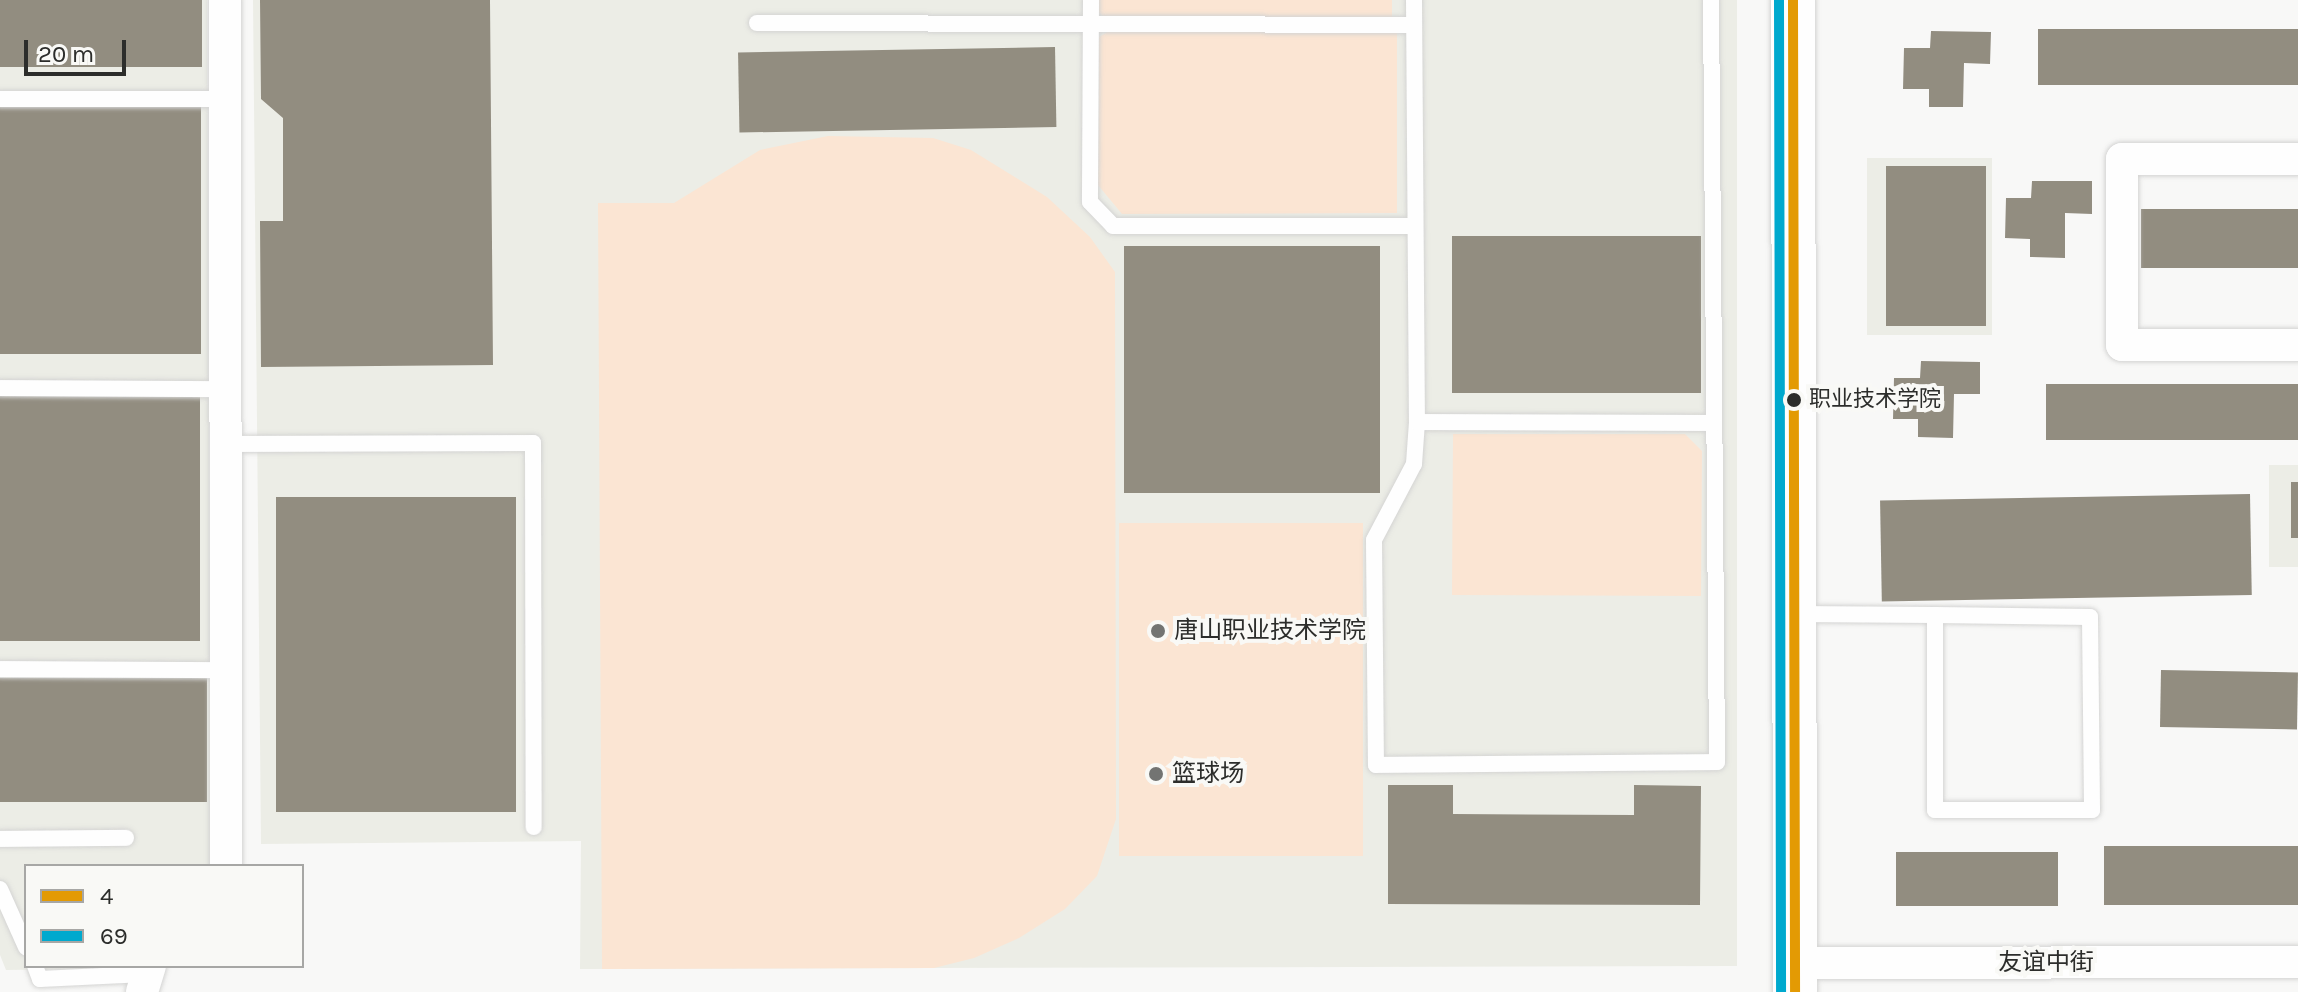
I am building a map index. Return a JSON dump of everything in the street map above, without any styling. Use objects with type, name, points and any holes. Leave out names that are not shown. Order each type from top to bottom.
[{"type":"main road","points":[[1793,0],[1795,977]]},
{"type":"street","points":[[225,0],[228,444],[226,864]]},
{"type":"street","points":[[2298,159],[2122,159],[2122,345],[2298,345]]},
{"type":"street","name":"友谊中街","points":[[1795,977],[2298,962]]},
{"type":"lane","points":[[1091,0],[1090,202],[1113,226],[1413,226]]},
{"type":"lane","points":[[1414,0],[1413,226],[1417,422],[1414,464],[1374,540],[1376,765],[1717,762],[1711,0]]},
{"type":"lane","points":[[757,23],[1414,25]]},
{"type":"lane","points":[[0,99],[226,99]]},
{"type":"lane","points":[[0,388],[227,389]]},
{"type":"lane","points":[[1417,422],[1713,423]]},
{"type":"lane","points":[[228,444],[533,443],[534,827]]},
{"type":"lane","points":[[1794,614],[1935,615],[2090,617],[2092,810],[1935,810],[1935,615]]},
{"type":"lane","points":[[0,669],[228,670]]},
{"type":"lane","points":[[0,839],[126,838]]},
{"type":"lane","points":[[0,889],[24,943]]},
{"type":"lane","points":[[36,968],[40,979],[70,986],[146,977]]},
{"type":"shaded area","points":[[0,0],[207,0],[211,864],[24,864],[24,968],[146,968],[6,970],[0,955]]},
{"type":"shaded area","name":"唐山职业技术学院","points":[[253,0],[1737,0],[1737,966],[580,969],[581,841],[261,844]]},
{"type":"shaded area","points":[[1098,0],[1392,0],[1392,19],[1107,19],[1098,12]]},
{"type":"shaded area","points":[[1397,30],[1397,213],[1122,214],[1098,185],[1099,37],[1109,31]]},
{"type":"shaded area","points":[[828,136],[933,138],[971,150],[1047,197],[1090,237],[1115,272],[1116,819],[1097,876],[1065,909],[1019,938],[974,958],[934,968],[602,969],[598,203],[674,203],[760,150]]},
{"type":"shaded area","points":[[1867,158],[1992,158],[1992,335],[1867,335]]},
{"type":"shaded area","points":[[1453,434],[1685,434],[1702,451],[1701,596],[1452,595]]},
{"type":"shaded area","points":[[2269,465],[2298,465],[2298,567],[2269,567]]},
{"type":"shaded area","points":[[1119,523],[1363,523],[1363,856],[1119,856]]},
{"type":"building","points":[[0,0],[202,0],[202,67],[0,67]]},
{"type":"building","points":[[260,0],[490,0],[493,365],[261,367],[260,221],[283,221],[283,118],[261,99]]},
{"type":"building","points":[[2038,29],[2298,29],[2298,85],[2038,85]]},
{"type":"building","points":[[1931,31],[1991,32],[1990,64],[1964,63],[1963,107],[1929,107],[1929,89],[1903,89],[1904,48],[1930,48]]},
{"type":"building","points":[[1055,47],[1056,127],[739,133],[738,53]]},
{"type":"building","points":[[0,104],[201,104],[201,354],[0,354]]},
{"type":"building","points":[[1886,166],[1986,166],[1986,326],[1886,326]]},
{"type":"building","points":[[2032,181],[2092,181],[2092,214],[2065,213],[2065,258],[2030,257],[2030,239],[2005,238],[2006,198],[2031,198]]},
{"type":"building","points":[[2141,209],[2298,209],[2298,268],[2141,268]]},
{"type":"building","points":[[1452,236],[1701,236],[1701,393],[1452,393]]},
{"type":"building","points":[[1124,246],[1380,246],[1380,493],[1124,493]]},
{"type":"building","points":[[1921,361],[1980,362],[1980,394],[1954,394],[1953,438],[1918,437],[1918,419],[1893,419],[1894,378],[1920,378]]},
{"type":"building","points":[[2046,384],[2298,384],[2298,440],[2046,440]]},
{"type":"building","points":[[0,392],[200,392],[200,641],[0,641]]},
{"type":"building","points":[[2291,482],[2298,482],[2298,538],[2291,538]]},
{"type":"building","points":[[2250,494],[2252,595],[1882,601],[1880,500]]},
{"type":"building","points":[[276,497],[516,497],[516,812],[276,812]]},
{"type":"building","points":[[2161,670],[2298,672],[2297,729],[2160,727]]},
{"type":"building","points":[[0,678],[207,678],[207,802],[0,802]]},
{"type":"building","points":[[1388,785],[1453,785],[1453,814],[1634,815],[1634,785],[1701,786],[1700,905],[1388,904]]},
{"type":"building","points":[[2104,846],[2298,846],[2298,905],[2104,905]]},
{"type":"building","points":[[1896,852],[2058,852],[2058,906],[1896,906]]},
{"type":"transit line","name":"69","points":[[1779,0],[1781,992]]},
{"type":"transit line","name":"4","points":[[1793,0],[1795,992]]},
{"type":"place","name":"职业技术学院","points":[[1794,400]]},
{"type":"place","name":"唐山职业技术学院","points":[[1158,631]]},
{"type":"place","name":"篮球场","points":[[1156,774]]}]
